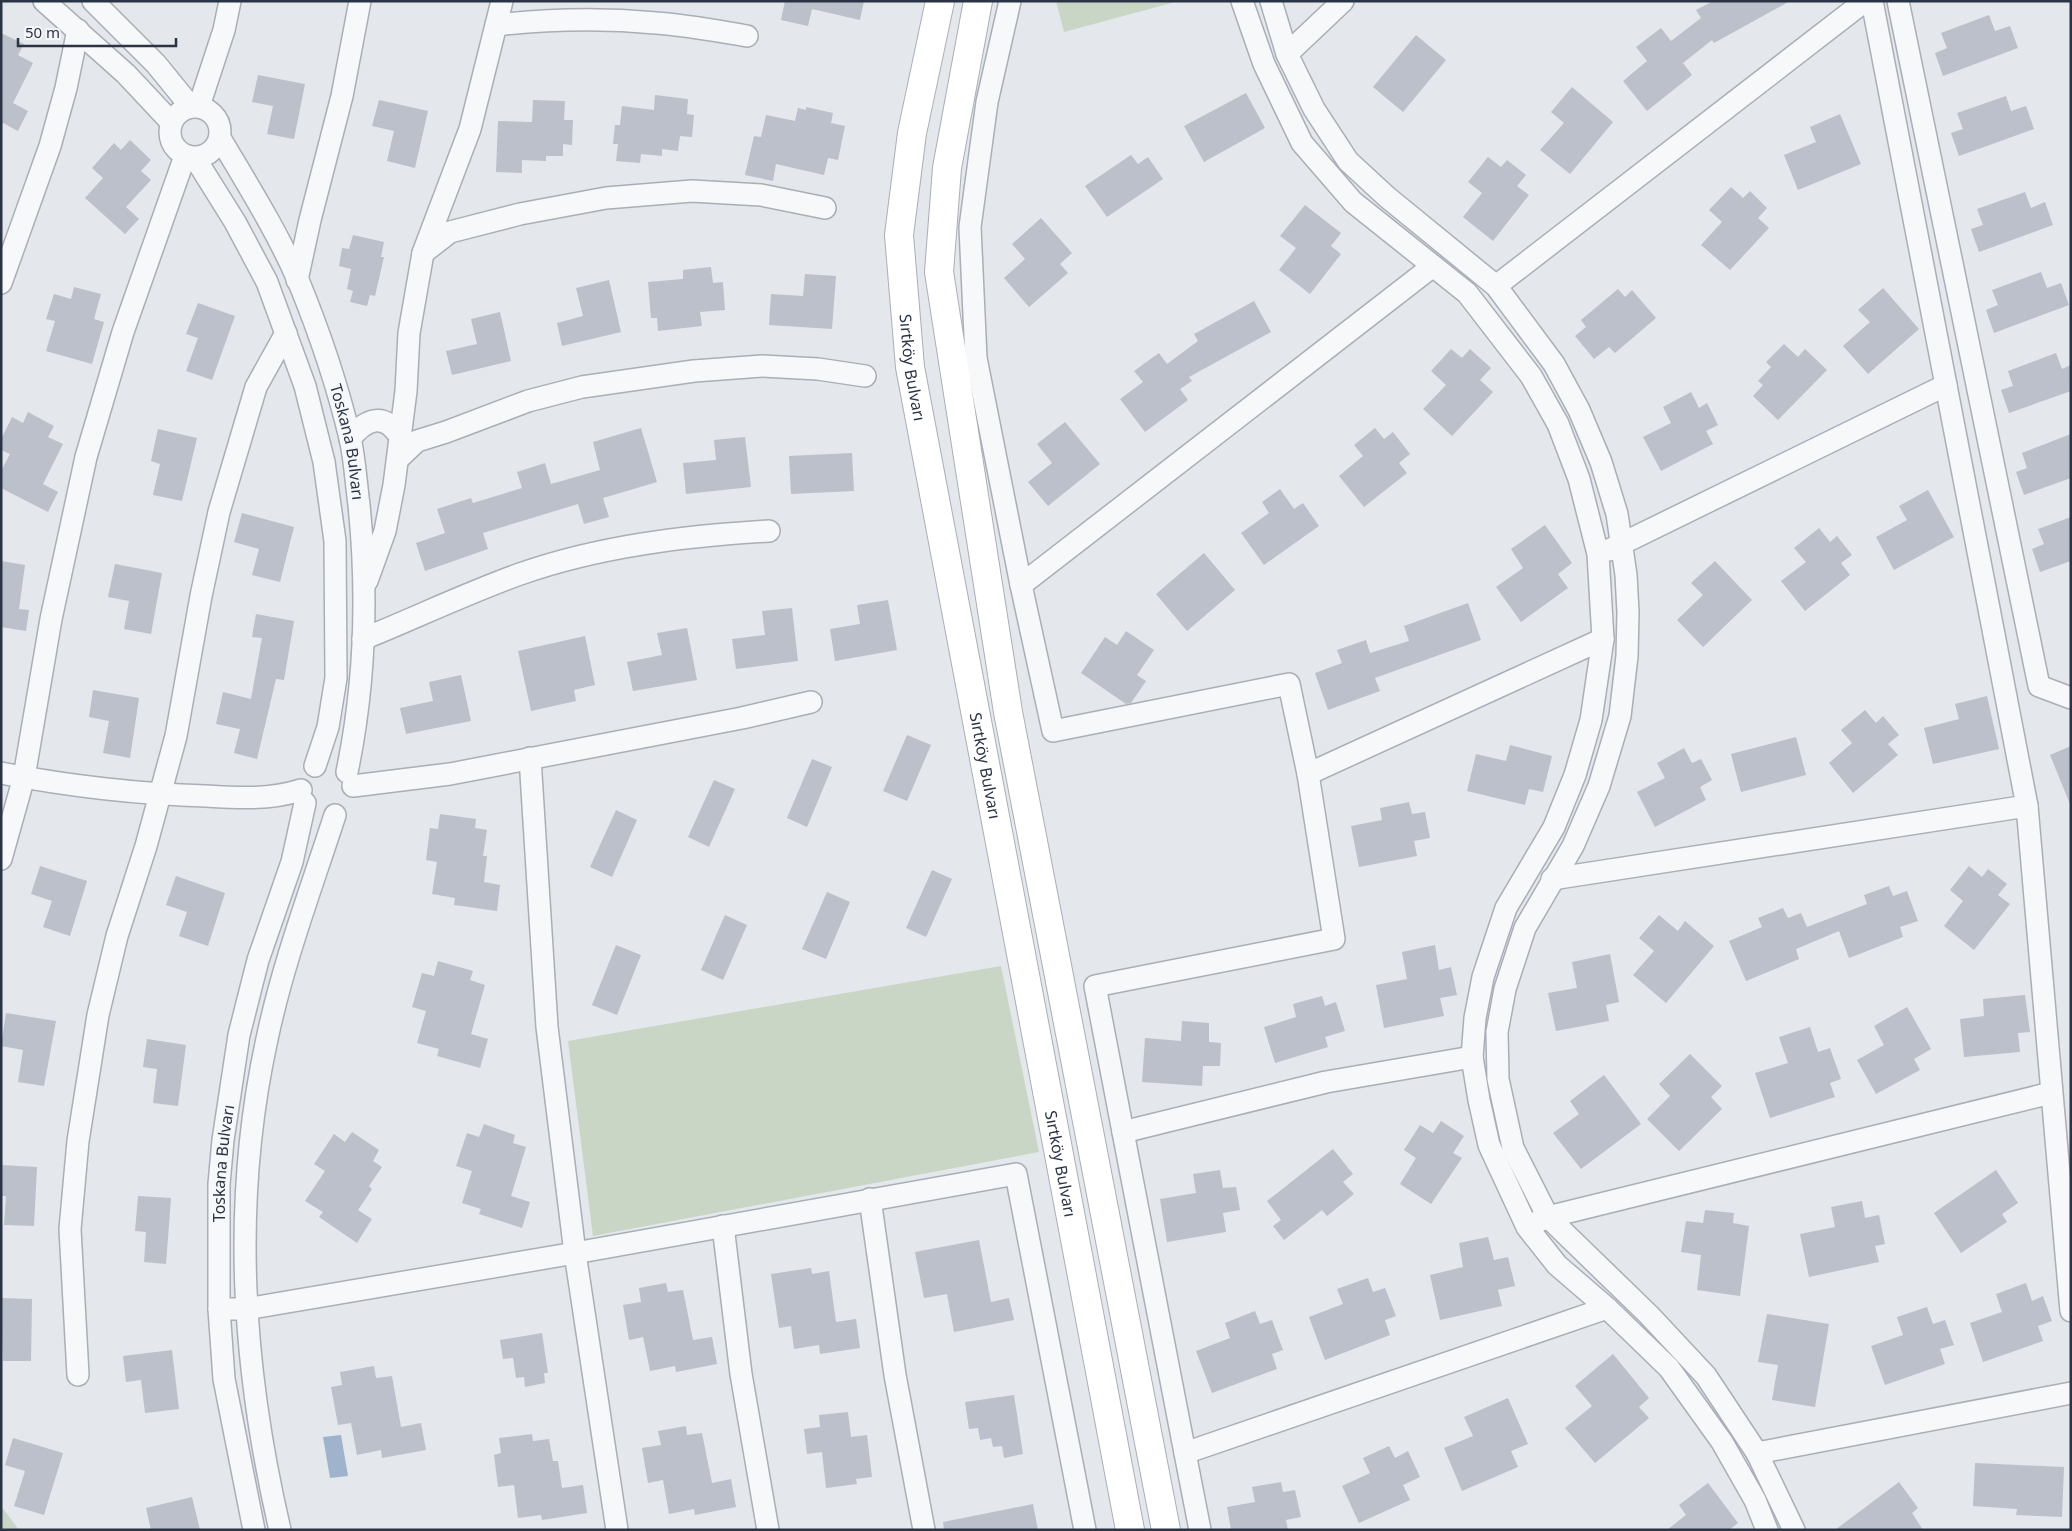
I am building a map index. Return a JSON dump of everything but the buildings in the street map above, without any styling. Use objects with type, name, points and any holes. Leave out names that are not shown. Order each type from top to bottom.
[{"type":"main road","name":"Sırtköy Bulvarı","points":[[940,1],[912,133],[899,235],[912,378],[1130,1530]]},
{"type":"main road","name":"Sırtköy Bulvarı","points":[[978,1],[947,168],[939,272],[1008,712],[1166,1530]]},
{"type":"main road","points":[[925,76],[962,85]]},
{"type":"main road","points":[[912,378],[955,372]]},
{"type":"main road","points":[[1005,866],[1036,860]]},
{"type":"street","points":[[44,1],[126,74],[171,122],[182,109],[195,106],[224,30],[230,1]]},
{"type":"street","name":"Toskana Bulvarı","points":[[93,1],[195,106],[207,109],[218,122],[220,138],[259,205],[297,280],[329,366],[350,439],[361,532],[363,593],[363,639],[350,779],[352,796],[349,805],[343,811],[334,815],[290,952],[267,1039],[249,1142],[244,1219],[246,1309],[251,1364],[272,1498],[280,1530]]},
{"type":"street","points":[[297,280],[310,220],[342,96],[360,1]]},
{"type":"street","points":[[363,593],[385,531],[398,459],[406,391],[409,332],[423,253],[470,129],[502,1]]},
{"type":"street","points":[[1010,1],[987,102],[970,227],[976,358],[1021,585],[1053,731],[1289,684],[1308,774],[1334,939],[1095,986],[1200,1530]]},
{"type":"street","points":[[1242,1],[1264,64],[1302,143],[1353,202],[1467,293],[1531,376],[1558,424],[1576,470],[1598,554],[1603,639],[1592,720],[1575,775],[1554,826],[1506,908],[1483,977],[1475,1018],[1472,1057],[1489,1145],[1527,1227],[1557,1265],[1608,1308],[1669,1368],[1722,1442],[1755,1500],[1767,1530]]},
{"type":"street","points":[[1271,1],[1287,54],[1314,109],[1348,161],[1387,197],[1496,286],[1554,364],[1579,410],[1601,462],[1617,514],[1628,612],[1627,656],[1620,716],[1599,786],[1573,846],[1525,928],[1505,989],[1497,1032],[1498,1079],[1513,1148],[1548,1217],[1649,1315],[1706,1376],[1757,1453],[1794,1530]]},
{"type":"street","points":[[1287,54],[1343,1]]},
{"type":"street","points":[[1496,286],[1865,1]]},
{"type":"street","points":[[1872,1],[2027,806],[2071,1311]]},
{"type":"street","points":[[1898,1],[2039,686],[2071,698]]},
{"type":"street","points":[[496,26],[530,21],[593,20],[657,23],[747,36]]},
{"type":"street","points":[[1,283],[50,146],[66,88],[78,30]]},
{"type":"street","name":"Toskana Bulvarı","points":[[171,122],[170,138],[173,146],[190,157],[235,222],[267,282],[305,386],[323,456],[335,541],[336,678],[328,727],[315,766],[308,771],[304,779],[303,797],[292,862],[258,960],[238,1044],[222,1140],[219,1184],[220,1309],[224,1379],[254,1530]]},
{"type":"street","points":[[1,859],[24,777],[52,619],[86,457],[123,332],[190,157],[210,152],[220,138]]},
{"type":"street","points":[[423,253],[450,232],[520,214],[606,198],[692,191],[761,195],[825,208]]},
{"type":"street","points":[[1021,585],[1434,266]]},
{"type":"street","points":[[78,1375],[70,1229],[78,1141],[98,1015],[117,936],[176,736],[218,512],[256,387],[286,333]]},
{"type":"street","points":[[398,459],[417,441],[528,401],[582,387],[694,371],[762,366],[818,369],[865,376]]},
{"type":"street","points":[[1598,554],[1621,545],[1946,385]]},
{"type":"street","points":[[350,439],[358,429],[368,422],[382,421],[393,425],[400,437]]},
{"type":"street","points":[[363,639],[503,581],[558,562],[653,541],[769,532]]},
{"type":"street","points":[[1308,774],[1603,639]]},
{"type":"street","points":[[315,766],[323,764],[340,766],[350,779],[450,774],[742,718],[812,702]]},
{"type":"street","points":[[530,758],[547,1028],[575,1253],[617,1530]]},
{"type":"street","points":[[1,773],[160,795],[243,798],[285,795],[303,797],[318,814],[334,815]]},
{"type":"street","points":[[1552,879],[2027,806]]},
{"type":"street","points":[[1123,1132],[1326,1082],[1472,1057]]},
{"type":"street","points":[[1527,1227],[1548,1217],[2051,1093]]},
{"type":"street","points":[[220,1309],[246,1309],[575,1253],[1016,1174],[1085,1530]]},
{"type":"street","points":[[870,1199],[895,1375],[924,1530]]},
{"type":"street","points":[[723,1226],[741,1374],[768,1530]]},
{"type":"street","points":[[1185,1453],[1608,1308]]},
{"type":"street","points":[[1757,1453],[2071,1392]]},
{"type":"green space","points":[[1056,1],[1179,1],[1064,32]]},
{"type":"green space","points":[[1001,966],[1039,1152],[593,1236],[568,1041]]},
{"type":"green space","points":[[1,1506],[19,1530],[1,1530]]},
{"type":"water","points":[[341,1435],[348,1476],[330,1478],[323,1437]]}]
